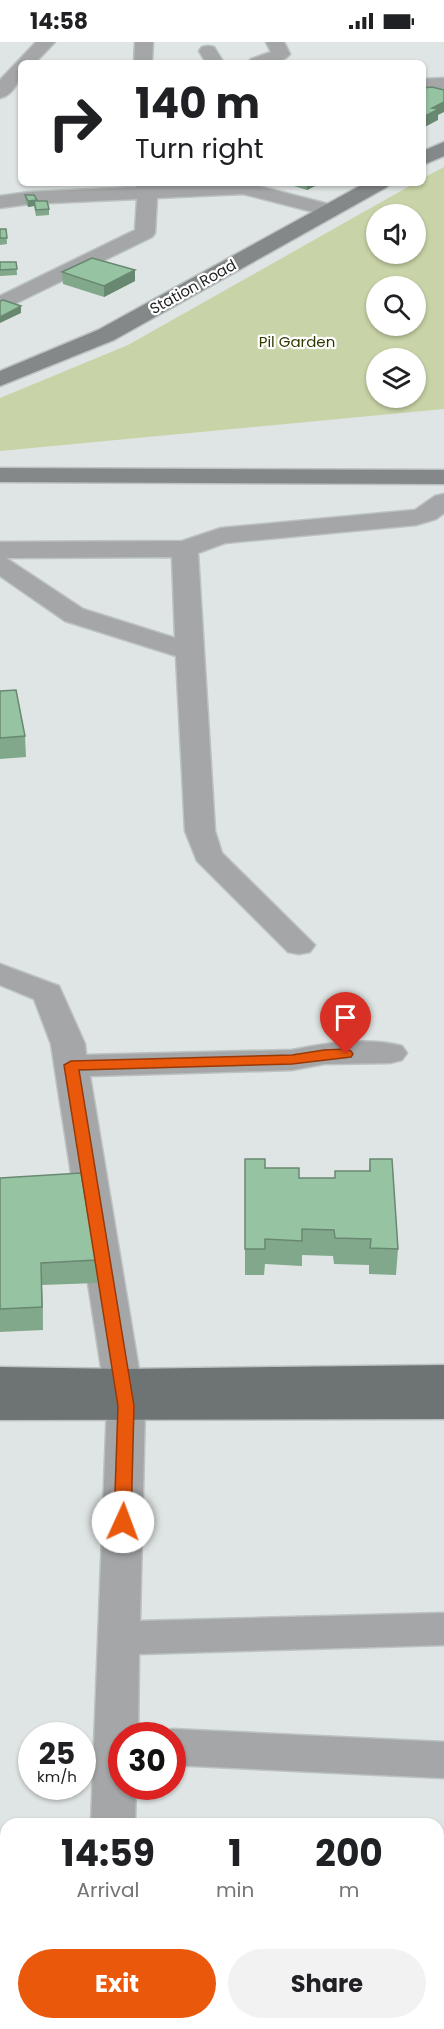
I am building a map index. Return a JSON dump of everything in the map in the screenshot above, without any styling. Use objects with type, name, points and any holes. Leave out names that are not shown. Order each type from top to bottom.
[{"type":"main road","points":[[426,157],[444,148]]},
{"type":"main road","name":"Station Road","points":[[0,379],[106,335],[374,186]]},
{"type":"main road","points":[[0,475],[444,477]]},
{"type":"main road","points":[[0,1406],[124,1394],[444,1379]]},
{"type":"main road","points":[[0,1381],[124,1394],[444,1405]]},
{"type":"street","points":[[28,60],[46,42]]},
{"type":"street","points":[[143,60],[144,42]]},
{"type":"street","points":[[251,60],[281,54],[276,42]]},
{"type":"street","points":[[4,101],[18,72]]},
{"type":"street","points":[[426,85],[444,84]]},
{"type":"street","points":[[0,304],[145,233],[147,188]]},
{"type":"street","points":[[0,202],[147,188],[243,188],[329,210]]},
{"type":"street","points":[[0,550],[185,549],[221,536],[416,517],[427,514],[444,501]]},
{"type":"street","points":[[185,549],[200,831],[208,855],[299,945]]},
{"type":"street","points":[[0,564],[74,615],[189,651]]},
{"type":"street","points":[[0,974],[48,993],[68,1044],[124,1394],[119,1722]]},
{"type":"street","points":[[71,1065],[292,1059],[324,1054],[390,1053]]},
{"type":"street","points":[[119,1638],[444,1629]]},
{"type":"street","points":[[186,1748],[444,1760]]},
{"type":"street","points":[[113,1818],[115,1800]]},
{"type":"green space","name":"Pil Garden","points":[[444,167],[444,409],[0,451],[0,398],[128,345],[366,211],[366,264],[426,264],[426,204],[378,204],[410,186],[426,186],[426,176]]},
{"type":"building","points":[[426,88],[444,90],[444,102],[432,108],[439,109],[426,116]]},
{"type":"building","points":[[25,195],[34,195],[37,200],[28,201]]},
{"type":"building","points":[[34,201],[47,201],[49,209],[36,210]]},
{"type":"building","points":[[0,229],[6,229],[7,238],[0,238]]},
{"type":"building","points":[[92,258],[135,270],[104,286],[62,272]]},
{"type":"building","points":[[0,262],[16,262],[17,269],[0,270]]},
{"type":"building","points":[[0,301],[21,306],[0,317]]},
{"type":"building","points":[[16,690],[25,736],[0,738],[0,691]]},
{"type":"building","points":[[245,1159],[265,1159],[265,1168],[299,1168],[299,1178],[335,1178],[335,1171],[370,1171],[370,1159],[392,1159],[398,1249],[370,1248],[371,1239],[335,1238],[334,1230],[302,1229],[302,1241],[265,1239],[265,1249],[245,1249]]},
{"type":"building","points":[[81,1173],[96,1260],[41,1263],[42,1307],[0,1309],[0,1178]]},
{"type":"route","points":[[123,1522],[126,1406],[71,1065],[292,1059],[324,1054],[346,1054]]}]
